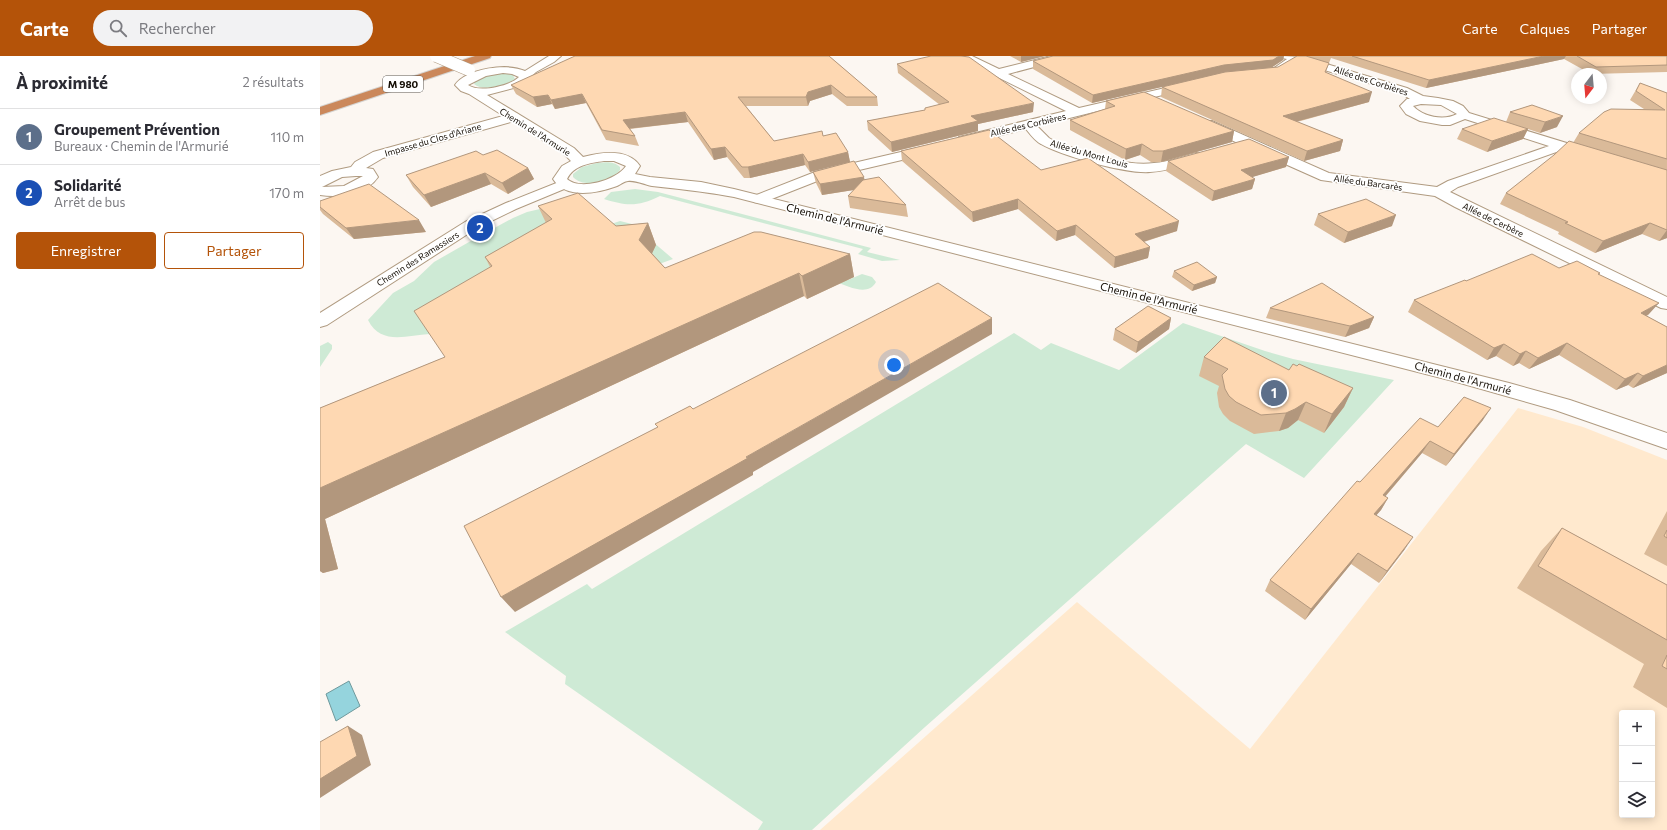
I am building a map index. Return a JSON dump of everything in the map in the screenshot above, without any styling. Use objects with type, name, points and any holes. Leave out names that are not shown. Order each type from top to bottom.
[{"type":"highway","points":[[433,58],[444,56]]},
{"type":"highway","name":"M 980","points":[[320,111],[486,56]]},
{"type":"street","points":[[963,56],[1079,113]]},
{"type":"street","points":[[998,73],[1064,56]]},
{"type":"street","name":"Allée des Corbières","points":[[1259,75],[1276,72],[1291,57],[1403,90],[1421,100]]},
{"type":"street","points":[[433,58],[474,72],[509,70],[552,59]]},
{"type":"street","points":[[474,72],[464,81],[462,85],[463,88],[472,91],[503,89],[517,84],[525,78],[525,76],[552,59]]},
{"type":"street","points":[[509,70],[521,72],[525,76]]},
{"type":"street","name":"Allée des Corbières","points":[[759,199],[820,175],[1200,83]]},
{"type":"street","name":"Chemin de l'Armurie","points":[[490,102],[496,93],[503,89]]},
{"type":"street","name":"Chemin de l'Armurie","points":[[472,91],[569,151],[581,162]]},
{"type":"street","points":[[1146,97],[1161,103]]},
{"type":"street","points":[[1464,116],[1459,120],[1433,120],[1409,111],[1406,106],[1411,102],[1421,100],[1450,104],[1463,112],[1464,116],[1607,160]]},
{"type":"street","name":"Impasse du Clos d'Ariane","points":[[320,183],[324,179],[339,173],[356,171],[360,165],[378,155],[514,118]]},
{"type":"street","name":"Allée du Barcarès","points":[[1197,120],[1326,177],[1439,192]]},
{"type":"street","name":"Allée du Mont Louis","points":[[1030,124],[1043,140],[1055,146],[1123,165],[1141,168],[1162,167],[1205,154]]},
{"type":"street","points":[[1227,148],[1248,142]]},
{"type":"street","points":[[1439,192],[1453,184],[1562,146]]},
{"type":"street","points":[[604,157],[624,159],[630,162],[632,166],[631,171],[626,176],[612,183],[594,188],[582,188],[564,184],[560,179],[562,173],[570,167],[581,162],[604,157]]},
{"type":"street","points":[[320,192],[331,193],[348,190],[364,184],[371,177],[368,172],[356,171]]},
{"type":"street","name":"Chemin de l'Armurié","points":[[626,176],[650,181],[701,186],[759,199],[1480,382],[1620,424],[1667,441]]},
{"type":"street","name":"Chemin des Ramassiers","points":[[320,322],[471,225],[511,206],[564,184]]},
{"type":"street","name":"Allée de Cerbère","points":[[1439,192],[1460,204],[1667,304]]},
{"type":"shaded area","points":[[1518,408],[1583,427],[1667,460],[1667,830],[820,830],[1077,602],[1250,749]]},
{"type":"green space","points":[[505,73],[513,75],[515,79],[506,84],[489,88],[483,88],[474,84],[487,76]]},
{"type":"green space","points":[[597,163],[612,163],[618,165],[620,170],[605,181],[584,183],[573,177],[573,174],[582,167]]},
{"type":"green space","points":[[635,189],[658,192],[871,248],[867,252],[900,260],[882,261],[858,254],[863,249],[660,196],[638,204],[619,203],[604,199],[611,192]]},
{"type":"green space","points":[[579,200],[430,334],[404,337],[387,336],[373,328],[368,320],[393,293],[414,281],[434,262],[476,238],[527,212]]},
{"type":"green space","points":[[620,221],[632,224],[673,259],[648,268],[602,227]]},
{"type":"green space","points":[[862,274],[872,277],[876,282],[868,289],[863,290],[852,288],[836,282],[841,279],[848,280]]},
{"type":"green space","points":[[1183,323],[1293,359],[1394,380],[1304,478],[1246,444],[925,727],[812,830],[758,830],[763,822],[565,684],[566,676],[505,632],[587,584],[592,589],[1014,333],[1041,350],[1051,343],[1119,370]]},
{"type":"green space","points":[[328,342],[332,345],[332,349],[320,367],[320,346]]},
{"type":"water","points":[[349,681],[360,706],[336,721],[326,694]]},
{"type":"building","points":[[575,56],[829,56],[877,97],[846,97],[831,85],[808,92],[806,97],[738,97],[774,141],[822,131],[823,136],[836,133],[848,152],[808,162],[803,154],[748,167],[742,167],[725,147],[711,149],[685,112],[623,120],[635,136],[602,130],[582,94],[551,100],[548,95],[533,97],[511,85]]},
{"type":"building","points":[[931,56],[969,57],[1034,103],[971,116],[978,121],[891,142],[867,121],[925,110],[925,108],[949,102],[897,64]]},
{"type":"building","points":[[1053,56],[1279,56],[1273,60],[1224,65],[1093,95],[1033,61]]},
{"type":"building","points":[[1297,56],[1306,56],[1329,63],[1325,72],[1372,92],[1283,116],[1343,140],[1307,151],[1162,87],[1225,72],[1278,67]]},
{"type":"building","points":[[1352,56],[1544,56],[1429,80]]},
{"type":"building","points":[[1577,56],[1667,56],[1667,65],[1596,67]]},
{"type":"building","points":[[1640,83],[1667,93],[1667,159],[1579,133],[1604,112],[1611,109],[1665,110],[1636,91]]},
{"type":"building","points":[[1144,92],[1234,131],[1163,151],[1153,151],[1142,144],[1126,149],[1070,120],[1115,106],[1106,101]]},
{"type":"building","points":[[1532,105],[1563,116],[1545,122],[1510,112]]},
{"type":"building","points":[[1494,118],[1528,129],[1492,141],[1462,129]]},
{"type":"building","points":[[989,130],[1041,170],[1088,158],[1179,221],[1135,234],[1150,247],[1115,257],[1076,225],[1057,231],[1018,199],[972,212],[901,151]]},
{"type":"building","points":[[1249,139],[1289,157],[1241,170],[1255,179],[1214,191],[1168,161]]},
{"type":"building","points":[[1569,141],[1667,170],[1667,230],[1650,223],[1603,241],[1565,223],[1568,222],[1506,193],[1554,155]]},
{"type":"building","points":[[497,150],[528,168],[502,183],[485,173],[424,195],[406,175],[476,151],[483,155]]},
{"type":"building","points":[[854,161],[864,177],[820,184],[813,172]]},
{"type":"building","points":[[879,177],[906,205],[848,196],[863,180]]},
{"type":"building","points":[[369,184],[419,220],[346,228],[320,207],[320,201]]},
{"type":"building","points":[[578,193],[616,226],[648,223],[639,240],[665,268],[754,232],[761,232],[850,254],[802,276],[799,273],[320,488],[320,408],[445,357],[414,311],[492,266],[485,257],[552,219],[538,206]]},
{"type":"building","points":[[1366,199],[1396,215],[1348,232],[1318,214]]},
{"type":"building","points":[[1532,254],[1559,268],[1577,261],[1600,273],[1598,274],[1659,303],[1641,313],[1667,327],[1667,365],[1643,376],[1638,373],[1625,379],[1567,343],[1538,358],[1526,351],[1520,354],[1504,344],[1494,348],[1414,300]]},
{"type":"building","points":[[1197,262],[1217,277],[1194,285],[1174,271]]},
{"type":"building","points":[[938,283],[992,318],[501,597],[464,526],[658,427],[655,424],[690,406],[693,409]]},
{"type":"building","points":[[1322,283],[1374,317],[1350,326],[1270,308]]},
{"type":"building","points":[[1148,306],[1171,318],[1138,342],[1115,329]]},
{"type":"building","points":[[1224,337],[1289,370],[1293,364],[1297,366],[1299,364],[1353,388],[1332,414],[1306,402],[1286,413],[1261,415],[1236,402],[1229,396],[1225,389],[1222,375],[1228,369],[1204,357]]},
{"type":"building","points":[[1464,397],[1491,408],[1454,454],[1430,441],[1383,495],[1388,498],[1374,514],[1413,537],[1387,571],[1358,553],[1311,609],[1270,580],[1357,481],[1360,482],[1420,418],[1438,427]]},
{"type":"building","points":[[1562,528],[1667,585],[1667,640],[1538,566]]},
{"type":"building","points":[[1667,530],[1667,538],[1664,536]]},
{"type":"building","points":[[1667,655],[1667,669],[1662,666]]},
{"type":"building","points":[[348,726],[357,756],[320,779],[320,742]]},
{"type":"place","name":"Solidarité","points":[[480,228]]},
{"type":"place","name":"Groupement Prévention","points":[[1274,393]]}]
